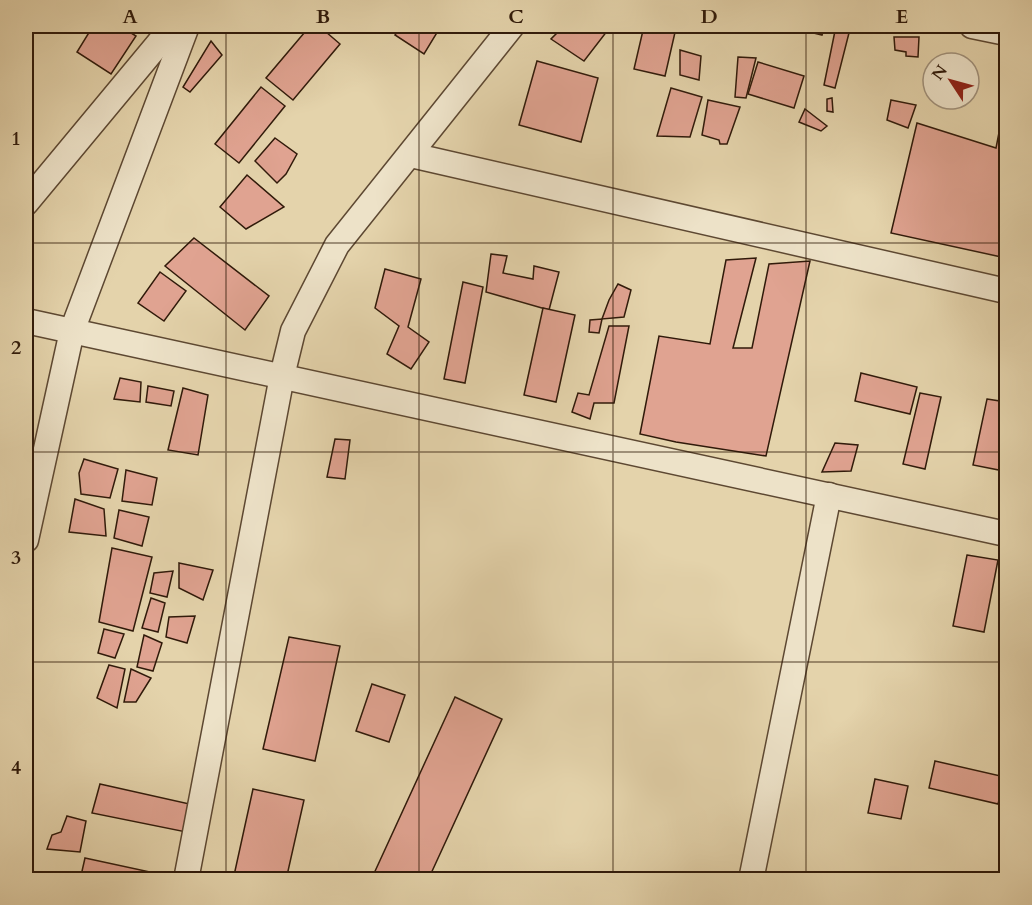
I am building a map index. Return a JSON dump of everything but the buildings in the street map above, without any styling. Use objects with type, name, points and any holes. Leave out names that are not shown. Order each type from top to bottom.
[{"type":"street","points":[[26,202],[173,26]]},
{"type":"street","points":[[26,540],[72,331],[187,26]]},
{"type":"street","points":[[186,879],[282,376],[293,331],[337,245],[513,26]]},
{"type":"street","points":[[972,26],[1006,33]]},
{"type":"street","points":[[411,154],[1006,291]]},
{"type":"street","points":[[26,321],[1006,534]]},
{"type":"street","points":[[751,879],[829,495]]}]
